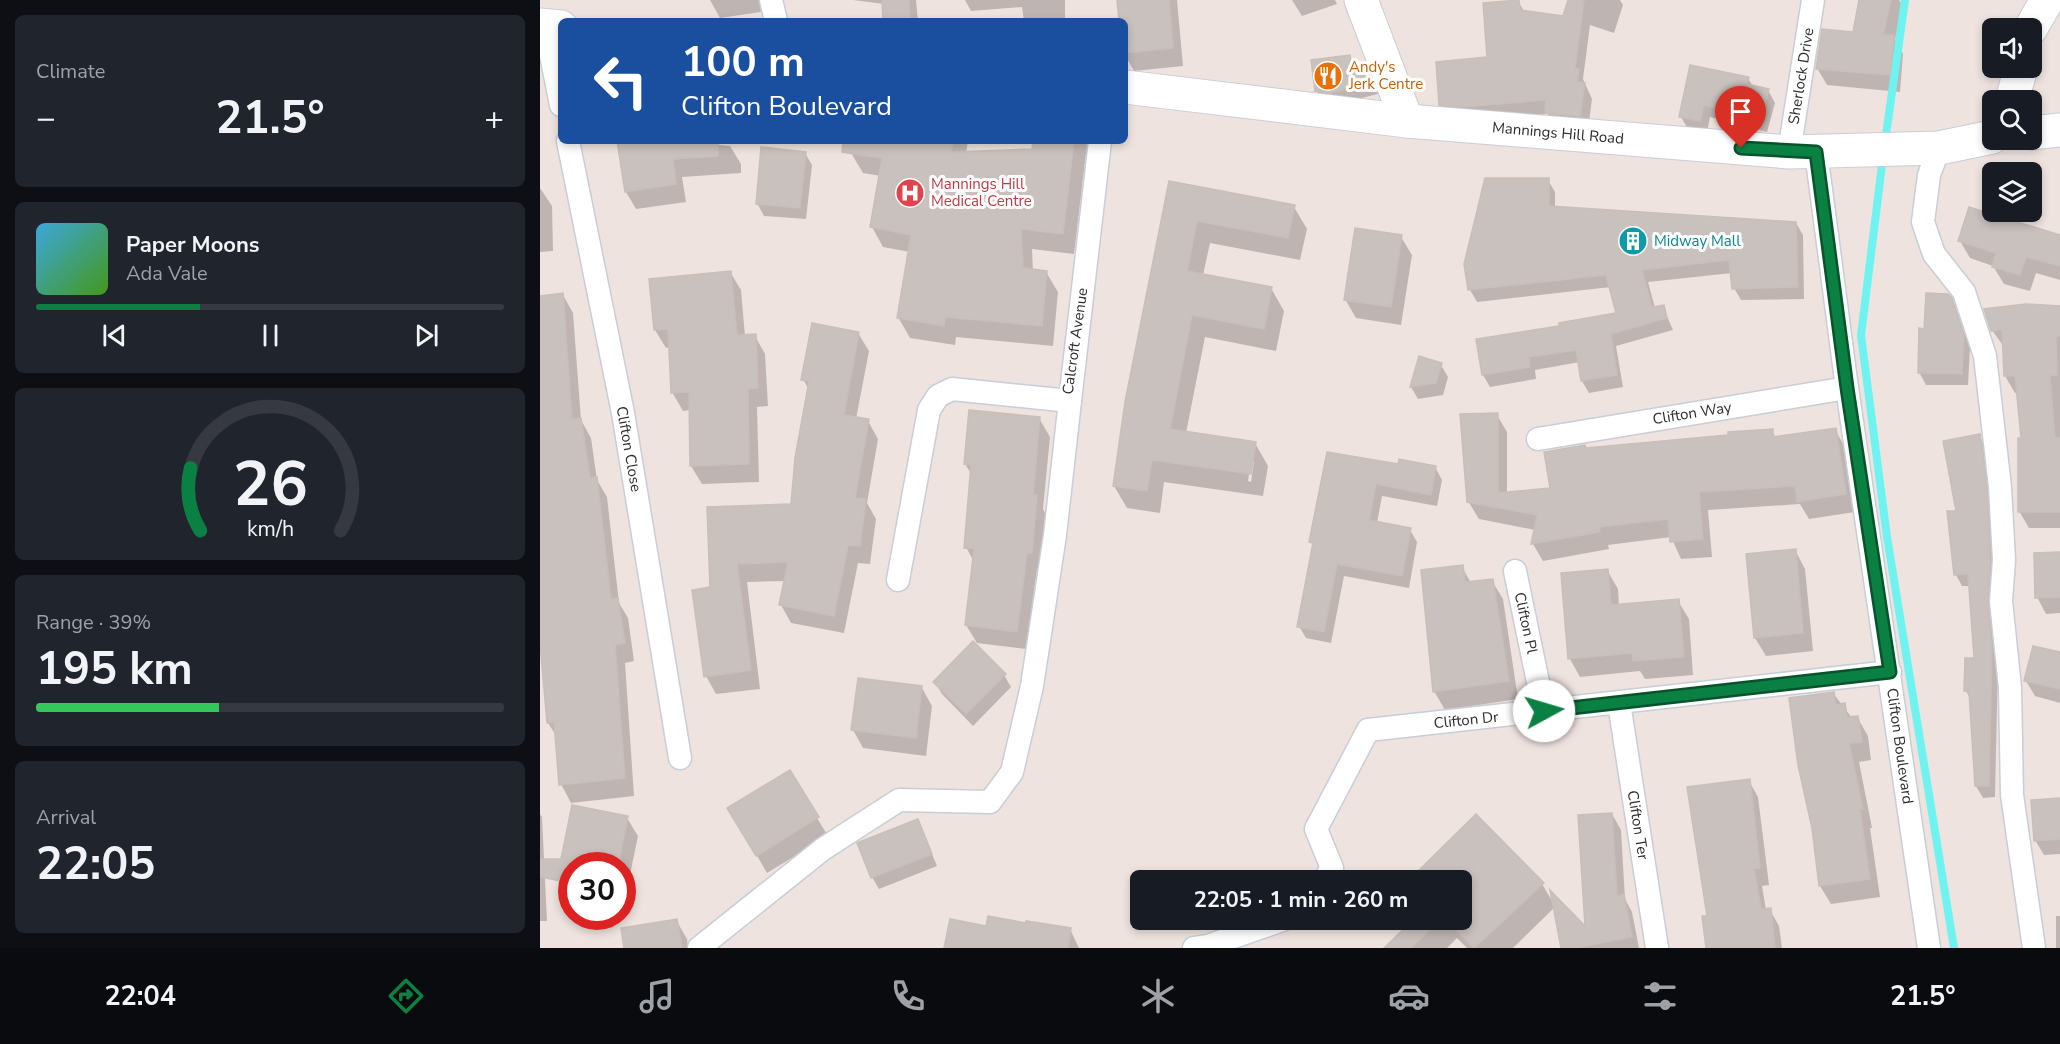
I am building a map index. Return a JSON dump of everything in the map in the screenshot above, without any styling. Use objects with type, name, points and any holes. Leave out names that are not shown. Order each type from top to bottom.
[{"type":"main road","points":[[1361,0],[1407,121]]},
{"type":"main road","points":[[2037,18],[2047,0]]},
{"type":"main road","name":"Mannings Hill Road","points":[[1128,87],[1407,121],[1814,152],[1939,148],[1982,139]]},
{"type":"main road","points":[[2042,132],[2060,130]]},
{"type":"street","points":[[771,0],[775,18]]},
{"type":"street","name":"Sherlock Drive","points":[[1813,0],[1814,152]]},
{"type":"street","points":[[549,26],[558,85]]},
{"type":"street","name":"Clifton Close","points":[[569,144],[623,412],[680,758]]},
{"type":"street","name":"Calcroft Avenue","points":[[898,580],[928,410],[938,396],[952,389],[1070,401],[1100,144]]},
{"type":"street","points":[[1939,148],[1929,175],[1923,222],[1934,254],[1964,292],[1985,356],[2000,488],[2004,560],[2001,600],[2010,688],[2012,795],[2034,948]]},
{"type":"street","name":"Clifton Boulevard","points":[[1814,152],[1929,948]]},
{"type":"street","name":"Clifton Way","points":[[1538,439],[1847,388]]},
{"type":"street","points":[[699,948],[823,849],[899,800],[990,802],[1012,772],[1032,686],[1055,535],[1070,401]]},
{"type":"street","name":"Clifton Pl","points":[[1515,571],[1544,711]]},
{"type":"street","name":"Clifton Dr","points":[[1331,870],[1332,868],[1316,829],[1368,730],[1890,672]]},
{"type":"street","name":"Clifton Ter","points":[[1619,703],[1657,948]]},
{"type":"street","points":[[1194,948],[1208,946],[1254,930]]},
{"type":"building","points":[[882,0],[909,0],[910,18],[883,18]]},
{"type":"building","points":[[1117,0],[1169,0],[1173,48],[1128,53],[1128,18],[1119,18]]},
{"type":"building","points":[[1519,0],[1520,10],[1563,16],[1568,0],[1584,0],[1575,68],[1579,69],[1577,82],[1585,83],[1580,116],[1545,113],[1546,100],[1463,107],[1439,105],[1436,62],[1487,57],[1483,3]]},
{"type":"building","points":[[1859,0],[1891,0],[1883,35],[1894,35],[1890,75],[1816,69],[1822,29],[1853,32]]},
{"type":"building","points":[[1350,55],[1352,68],[1365,64],[1372,83],[1330,93],[1315,91],[1311,60]]},
{"type":"building","points":[[1690,65],[1749,77],[1747,84],[1769,89],[1761,120],[1704,105],[1700,121],[1679,117]]},
{"type":"building","points":[[617,144],[718,144],[718,156],[673,159],[676,184],[625,192]]},
{"type":"building","points":[[843,144],[952,144],[951,152],[1032,149],[1033,144],[1074,144],[1063,234],[1021,229],[1023,268],[1047,271],[1042,326],[945,317],[944,326],[897,318],[911,235],[870,227],[882,158],[842,152]]},
{"type":"building","points":[[761,147],[806,152],[800,208],[756,204]]},
{"type":"building","name":"Midway Mall","points":[[1485,178],[1549,178],[1549,206],[1796,222],[1798,287],[1732,289],[1729,260],[1642,270],[1652,307],[1664,305],[1667,318],[1611,334],[1617,375],[1581,381],[1576,350],[1529,357],[1530,367],[1482,375],[1476,339],[1559,326],[1559,323],[1616,313],[1606,275],[1468,290],[1464,264]]},
{"type":"building","points":[[1169,181],[1295,205],[1288,238],[1197,221],[1187,271],[1272,287],[1264,329],[1192,315],[1170,429],[1256,442],[1251,474],[1152,460],[1147,491],[1113,486],[1125,402]]},
{"type":"building","points":[[1969,207],[1982,211],[1982,222],[2018,222],[2060,235],[2060,266],[2026,257],[2020,275],[1992,267],[1996,253],[1958,241]]},
{"type":"building","points":[[1355,228],[1402,235],[1391,307],[1344,300]]},
{"type":"building","points":[[731,271],[737,335],[756,334],[758,388],[748,389],[749,464],[690,466],[689,392],[671,393],[668,329],[654,330],[649,279]]},
{"type":"building","points":[[563,293],[572,419],[581,418],[590,478],[597,477],[611,599],[618,598],[625,643],[615,645],[625,778],[559,785],[554,722],[547,723],[540,643],[540,296]]},
{"type":"building","points":[[1926,293],[1948,294],[1952,298],[1964,334],[1962,374],[1918,373],[1919,328],[1924,329]]},
{"type":"building","points":[[2026,304],[2060,306],[2060,336],[2056,336],[2057,375],[2050,375],[2055,438],[2060,438],[2060,512],[2018,512],[2018,438],[2021,438],[2015,376],[2004,376],[2002,330],[1991,331],[1984,309]]},
{"type":"building","points":[[812,323],[859,332],[844,415],[869,419],[855,498],[866,499],[860,546],[848,545],[834,616],[779,605],[788,562],[737,564],[751,670],[704,677],[692,590],[710,587],[707,507],[791,504],[795,458],[809,381],[801,380]]},
{"type":"building","points":[[1419,356],[1442,363],[1436,383],[1410,387]]},
{"type":"building","points":[[969,410],[1040,417],[1033,495],[1037,495],[1032,553],[1027,553],[1017,632],[965,625],[974,549],[964,548],[971,465],[964,464]]},
{"type":"building","points":[[1498,413],[1498,493],[1550,488],[1544,452],[1585,445],[1586,448],[1728,435],[1728,432],[1773,429],[1773,437],[1836,428],[1846,494],[1797,502],[1795,486],[1699,492],[1703,539],[1670,542],[1668,519],[1599,527],[1600,532],[1531,544],[1537,515],[1467,502],[1460,414]]},
{"type":"building","points":[[1980,434],[1987,488],[1990,560],[1988,602],[1992,650],[1989,786],[1975,786],[1969,692],[1964,691],[1965,658],[1974,658],[1968,574],[1954,575],[1947,511],[1956,511],[1943,441]]},
{"type":"building","points":[[1327,452],[1398,464],[1399,459],[1436,466],[1431,495],[1376,484],[1369,520],[1411,528],[1402,576],[1337,564],[1324,632],[1297,627],[1313,543],[1309,542]]},
{"type":"building","points":[[1796,549],[1803,633],[1754,638],[1746,554]]},
{"type":"building","points":[[2060,552],[2060,597],[2035,598],[2034,553]]},
{"type":"building","points":[[1463,565],[1465,582],[1493,579],[1509,681],[1433,692],[1421,570]]},
{"type":"building","points":[[1608,569],[1611,605],[1679,599],[1684,657],[1633,661],[1632,653],[1568,659],[1561,573]]},
{"type":"building","points":[[973,641],[1006,674],[966,714],[933,682]]},
{"type":"building","points":[[2033,646],[2060,652],[2060,689],[2024,681]]},
{"type":"building","points":[[858,678],[922,686],[916,738],[851,730]]},
{"type":"building","points":[[1834,692],[1836,705],[1845,703],[1847,717],[1858,716],[1862,742],[1849,743],[1863,809],[1860,810],[1870,879],[1819,886],[1812,828],[1798,765],[1789,698]]},
{"type":"building","points":[[790,770],[819,817],[756,856],[727,808]]},
{"type":"building","points":[[1750,779],[1760,868],[1754,869],[1761,909],[1771,908],[1775,948],[1706,948],[1702,916],[1707,916],[1687,787]]},
{"type":"building","points":[[2060,798],[2060,839],[2034,841],[2031,800]]},
{"type":"building","points":[[572,805],[628,816],[621,852],[562,852]]},
{"type":"building","points":[[1612,813],[1617,896],[1624,894],[1632,937],[1576,948],[1561,948],[1550,890],[1585,926],[1578,815]]},
{"type":"building","points":[[1476,814],[1544,883],[1474,948],[1456,930],[1472,930],[1472,870],[1419,870]]},
{"type":"building","points":[[918,819],[932,854],[871,878],[857,843]]},
{"type":"building","points":[[540,859],[558,859],[558,880],[540,877]]},
{"type":"building","points":[[988,916],[1071,928],[1068,948],[944,948],[950,919],[986,926]]},
{"type":"building","points":[[677,919],[682,948],[624,948],[621,930],[636,930],[636,926]]},
{"type":"building","points":[[1403,930],[1430,930],[1411,948],[1384,948]]},
{"type":"waterway","points":[[1885,142],[1905,0]]},
{"type":"waterway","points":[[1883,157],[1861,335],[1887,537],[1954,948]]},
{"type":"place","name":"Andy's Jerk Centre","points":[[1328,76]]},
{"type":"place","name":"Mannings Hill Medical Centre","points":[[910,193]]},
{"type":"place","name":"Midway Mall","points":[[1633,241]]},
{"type":"route","points":[[1544,711],[1890,672],[1847,388],[1816,152],[1741,148]]}]
